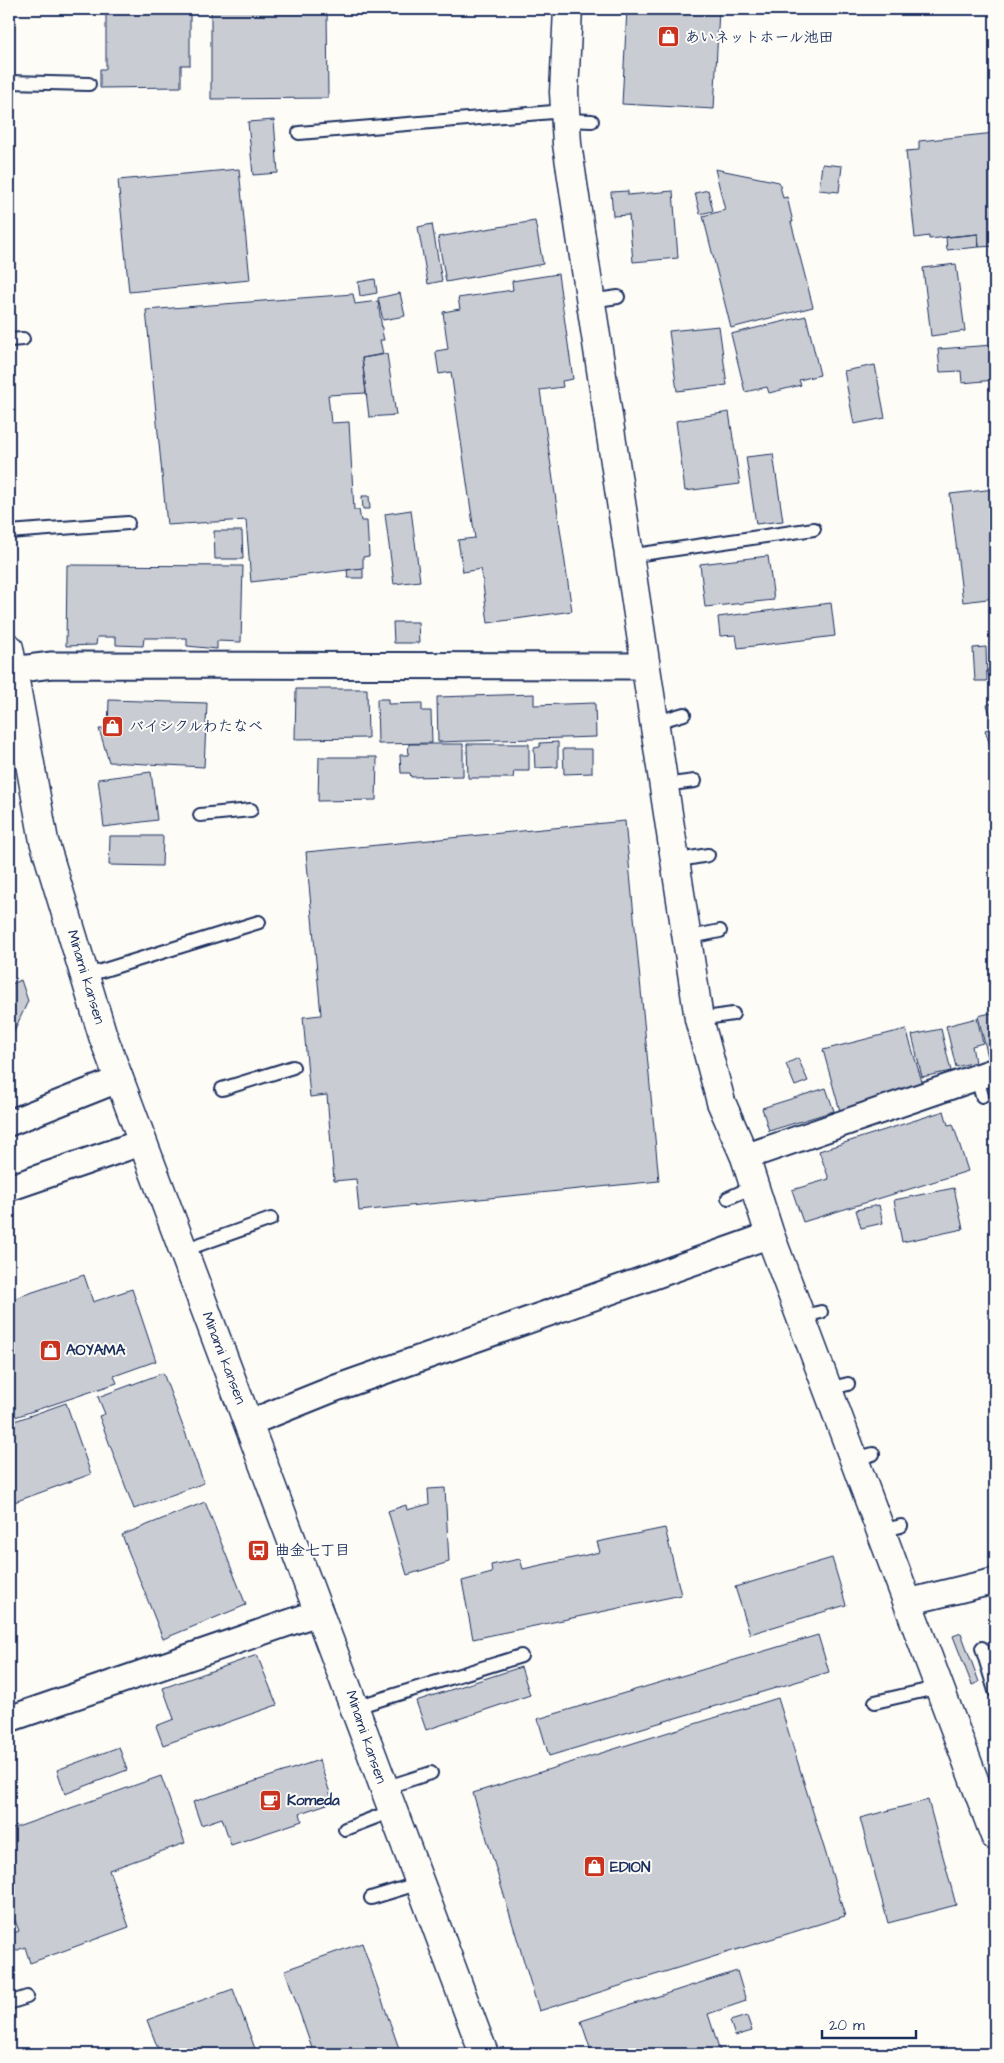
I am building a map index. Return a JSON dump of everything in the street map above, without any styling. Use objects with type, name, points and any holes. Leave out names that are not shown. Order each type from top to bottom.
[{"type":"street","points":[[568,9],[565,116],[590,301],[698,1019],[721,1102],[745,1157],[770,1234],[811,1314],[891,1528],[908,1602],[995,1836]]},
{"type":"street","points":[[10,659],[52,665],[644,666]]},
{"type":"street","name":"Minami kansen","points":[[10,659],[44,841],[103,1036],[356,1707],[388,1800],[484,2054]]},
{"type":"street","points":[[9,1123],[120,1079]]},
{"type":"street","points":[[745,1157],[985,1082]]},
{"type":"street","points":[[9,1188],[143,1142]]},
{"type":"street","points":[[249,1423],[336,1388],[770,1234]]},
{"type":"street","points":[[908,1602],[995,1581]]},
{"type":"street","points":[[9,1719],[320,1612]]},
{"type":"lane","points":[[9,82],[89,84]]},
{"type":"lane","points":[[299,133],[565,116],[592,121]]},
{"type":"lane","points":[[590,301],[618,297]]},
{"type":"lane","points":[[9,340],[23,339]]},
{"type":"lane","points":[[9,532],[128,523]]},
{"type":"lane","points":[[628,556],[814,528]]},
{"type":"lane","points":[[653,723],[684,714]]},
{"type":"lane","points":[[663,785],[695,780]]},
{"type":"lane","points":[[200,815],[251,810]]},
{"type":"lane","points":[[674,861],[708,855]]},
{"type":"lane","points":[[86,976],[259,922]]},
{"type":"lane","points":[[686,938],[720,931]]},
{"type":"lane","points":[[698,1019],[733,1014]]},
{"type":"lane","points":[[222,1088],[293,1067]]},
{"type":"lane","points":[[728,1198],[755,1186]]},
{"type":"lane","points":[[184,1250],[270,1219]]},
{"type":"lane","points":[[982,1648],[995,1691]]},
{"type":"lane","points":[[356,1707],[521,1656]]},
{"type":"lane","points":[[876,1702],[940,1687]]},
{"type":"lane","points":[[345,1829],[431,1772]]},
{"type":"lane","points":[[371,1898],[420,1883]]},
{"type":"lane","points":[[9,2003],[27,1997]]},
{"type":"building","points":[[106,9],[190,9],[190,65],[181,65],[181,87],[100,88],[100,69],[106,69]]},
{"type":"building","points":[[211,9],[327,9],[328,98],[211,99]]},
{"type":"building","points":[[627,9],[719,9],[714,109],[622,104]]},
{"type":"building","points":[[274,120],[278,173],[253,175],[248,122]]},
{"type":"building","points":[[995,133],[995,246],[979,247],[978,234],[929,239],[929,236],[915,238],[906,151],[919,150],[919,141]]},
{"type":"building","points":[[822,164],[842,166],[839,192],[819,190]]},
{"type":"building","points":[[239,169],[250,280],[129,292],[118,180]]},
{"type":"building","points":[[715,169],[779,182],[783,198],[787,197],[793,222],[791,222],[813,307],[731,328],[703,216],[725,210]]},
{"type":"building","points":[[708,190],[713,211],[700,214],[695,193]]},
{"type":"building","points":[[628,191],[628,195],[673,191],[678,258],[633,262],[629,215],[613,216],[611,192]]},
{"type":"building","points":[[535,221],[543,264],[446,282],[438,237]]},
{"type":"building","points":[[432,224],[442,281],[428,284],[418,227]]},
{"type":"building","points":[[978,234],[979,247],[947,250],[946,237]]},
{"type":"building","points":[[956,264],[965,331],[931,336],[923,268]]},
{"type":"building","points":[[558,274],[573,379],[562,381],[563,387],[540,390],[572,611],[488,623],[481,569],[463,572],[458,540],[475,538],[451,372],[439,374],[436,354],[436,351],[448,349],[443,312],[460,309],[458,298],[513,290],[512,281]]},
{"type":"building","points":[[375,279],[377,293],[360,296],[358,282]]},
{"type":"building","points":[[400,293],[405,316],[383,320],[378,298]]},
{"type":"building","points":[[353,294],[355,304],[378,301],[384,340],[380,340],[383,354],[362,358],[366,393],[328,395],[331,423],[349,422],[354,510],[359,510],[361,521],[367,521],[369,556],[363,557],[363,568],[251,582],[246,520],[167,525],[146,310]]},
{"type":"building","points":[[806,316],[820,375],[799,380],[801,385],[769,393],[767,387],[745,392],[731,334]]},
{"type":"building","points":[[719,326],[727,385],[677,391],[669,331]]},
{"type":"building","points":[[993,345],[995,380],[962,383],[961,371],[940,372],[938,349]]},
{"type":"building","points":[[387,354],[396,415],[369,417],[362,358]]},
{"type":"building","points":[[875,365],[885,418],[854,424],[844,371]]},
{"type":"building","points":[[729,412],[740,484],[685,491],[676,421]]},
{"type":"building","points":[[773,454],[783,521],[756,524],[746,457]]},
{"type":"building","points":[[995,489],[995,598],[963,602],[950,494]]},
{"type":"building","points":[[362,496],[369,496],[370,509],[363,509]]},
{"type":"building","points":[[411,510],[420,581],[394,584],[385,514]]},
{"type":"building","points":[[214,531],[242,531],[243,559],[215,559]]},
{"type":"building","points":[[768,556],[774,600],[705,607],[700,564]]},
{"type":"building","points":[[67,565],[243,566],[241,642],[217,641],[217,649],[187,646],[187,638],[144,638],[143,646],[116,645],[116,637],[97,637],[96,645],[66,646]]},
{"type":"building","points":[[363,568],[363,578],[348,578],[347,570]]},
{"type":"building","points":[[831,603],[835,636],[738,648],[736,635],[720,636],[718,617]]},
{"type":"building","points":[[393,622],[418,622],[419,643],[394,643]]},
{"type":"building","points":[[986,647],[987,681],[975,681],[973,648]]},
{"type":"building","points":[[995,667],[995,693],[987,670]]},
{"type":"building","points":[[296,689],[367,689],[368,738],[295,739]]},
{"type":"building","points":[[534,694],[534,705],[595,703],[596,737],[438,742],[437,697]]},
{"type":"building","points":[[377,699],[388,699],[388,704],[422,703],[422,711],[431,711],[432,743],[378,744]]},
{"type":"building","points":[[109,700],[207,703],[204,767],[109,762],[99,729],[108,729]]},
{"type":"building","points":[[995,702],[995,728],[987,705]]},
{"type":"building","points":[[993,728],[995,733],[995,760],[985,730]]},
{"type":"building","points":[[558,742],[558,767],[535,768],[534,748],[540,747],[540,743]]},
{"type":"building","points":[[409,744],[463,744],[463,776],[411,777],[410,773],[401,773],[400,755],[408,755]]},
{"type":"building","points":[[467,744],[529,744],[529,771],[514,771],[513,778],[468,778]]},
{"type":"building","points":[[563,749],[592,749],[592,773],[564,774]]},
{"type":"building","points":[[319,757],[377,757],[376,800],[318,801]]},
{"type":"building","points":[[151,772],[157,820],[104,827],[98,779]]},
{"type":"building","points":[[625,821],[659,1181],[359,1211],[356,1179],[334,1181],[327,1095],[310,1097],[303,1017],[321,1015],[306,852]]},
{"type":"building","points":[[110,836],[163,836],[162,866],[109,865]]},
{"type":"building","points":[[21,980],[28,1001],[9,1042],[9,985]]},
{"type":"building","points":[[995,1012],[995,1056],[988,1057],[978,1016]]},
{"type":"building","points":[[977,1018],[983,1043],[972,1046],[975,1062],[956,1067],[946,1026]]},
{"type":"building","points":[[906,1029],[923,1085],[840,1111],[823,1050]]},
{"type":"building","points":[[941,1029],[951,1071],[922,1077],[912,1035]]},
{"type":"building","points":[[798,1058],[808,1081],[795,1086],[786,1064]]},
{"type":"building","points":[[826,1088],[834,1111],[769,1131],[762,1108]]},
{"type":"building","points":[[944,1111],[948,1125],[953,1124],[968,1171],[803,1222],[792,1190],[829,1179],[819,1151]]},
{"type":"building","points":[[954,1188],[963,1229],[902,1242],[894,1200]]},
{"type":"building","points":[[879,1205],[883,1223],[861,1228],[856,1210]]},
{"type":"building","points":[[84,1275],[93,1302],[132,1289],[156,1361],[114,1376],[117,1383],[9,1419],[9,1300]]},
{"type":"building","points":[[163,1373],[204,1483],[134,1509],[99,1416],[105,1414],[98,1397]]},
{"type":"building","points":[[66,1403],[91,1474],[9,1504],[9,1423]]},
{"type":"building","points":[[445,1488],[449,1562],[407,1575],[388,1511],[406,1505],[407,1510],[429,1504],[428,1489]]},
{"type":"building","points":[[205,1502],[246,1605],[163,1639],[122,1535]]},
{"type":"building","points":[[665,1528],[681,1595],[473,1639],[462,1581],[492,1573],[491,1565],[520,1559],[523,1569],[600,1552],[597,1542]]},
{"type":"building","points":[[832,1558],[846,1605],[750,1634],[735,1587]]},
{"type":"building","points":[[961,1633],[979,1682],[972,1685],[953,1636]]},
{"type":"building","points":[[818,1635],[829,1672],[549,1756],[538,1719]]},
{"type":"building","points":[[257,1655],[277,1705],[163,1745],[156,1726],[174,1719],[163,1688]]},
{"type":"building","points":[[521,1667],[530,1695],[426,1730],[416,1701]]},
{"type":"building","points":[[778,1698],[845,1916],[539,2011],[473,1793]]},
{"type":"building","points":[[119,1747],[127,1770],[65,1794],[57,1770]]},
{"type":"building","points":[[319,1760],[333,1802],[300,1813],[302,1821],[231,1845],[222,1818],[201,1825],[193,1802]]},
{"type":"building","points":[[161,1776],[185,1843],[109,1870],[129,1927],[30,1963],[25,1947],[13,1952],[9,1935],[19,1931],[13,1915],[9,1916],[9,1830]]},
{"type":"building","points":[[928,1800],[956,1905],[888,1923],[860,1818]]},
{"type":"building","points":[[362,1943],[401,2054],[314,2054],[285,1970]]},
{"type":"building","points":[[737,1971],[746,2001],[708,2014],[721,2054],[592,2054],[581,2021]]},
{"type":"building","points":[[233,1989],[257,2054],[160,2054],[147,2020]]},
{"type":"building","points":[[747,2016],[752,2031],[735,2036],[730,2021]]},
{"type":"place","name":"あいネットホール池田","points":[[669,37]]},
{"type":"place","name":"バイシクルわたなべ","points":[[113,726]]},
{"type":"place","name":"AOYAMA","points":[[50,1350]]},
{"type":"place","name":"曲金七丁目","points":[[259,1550]]},
{"type":"place","name":"Komeda","points":[[271,1800]]},
{"type":"place","name":"EDION","points":[[594,1867]]}]
